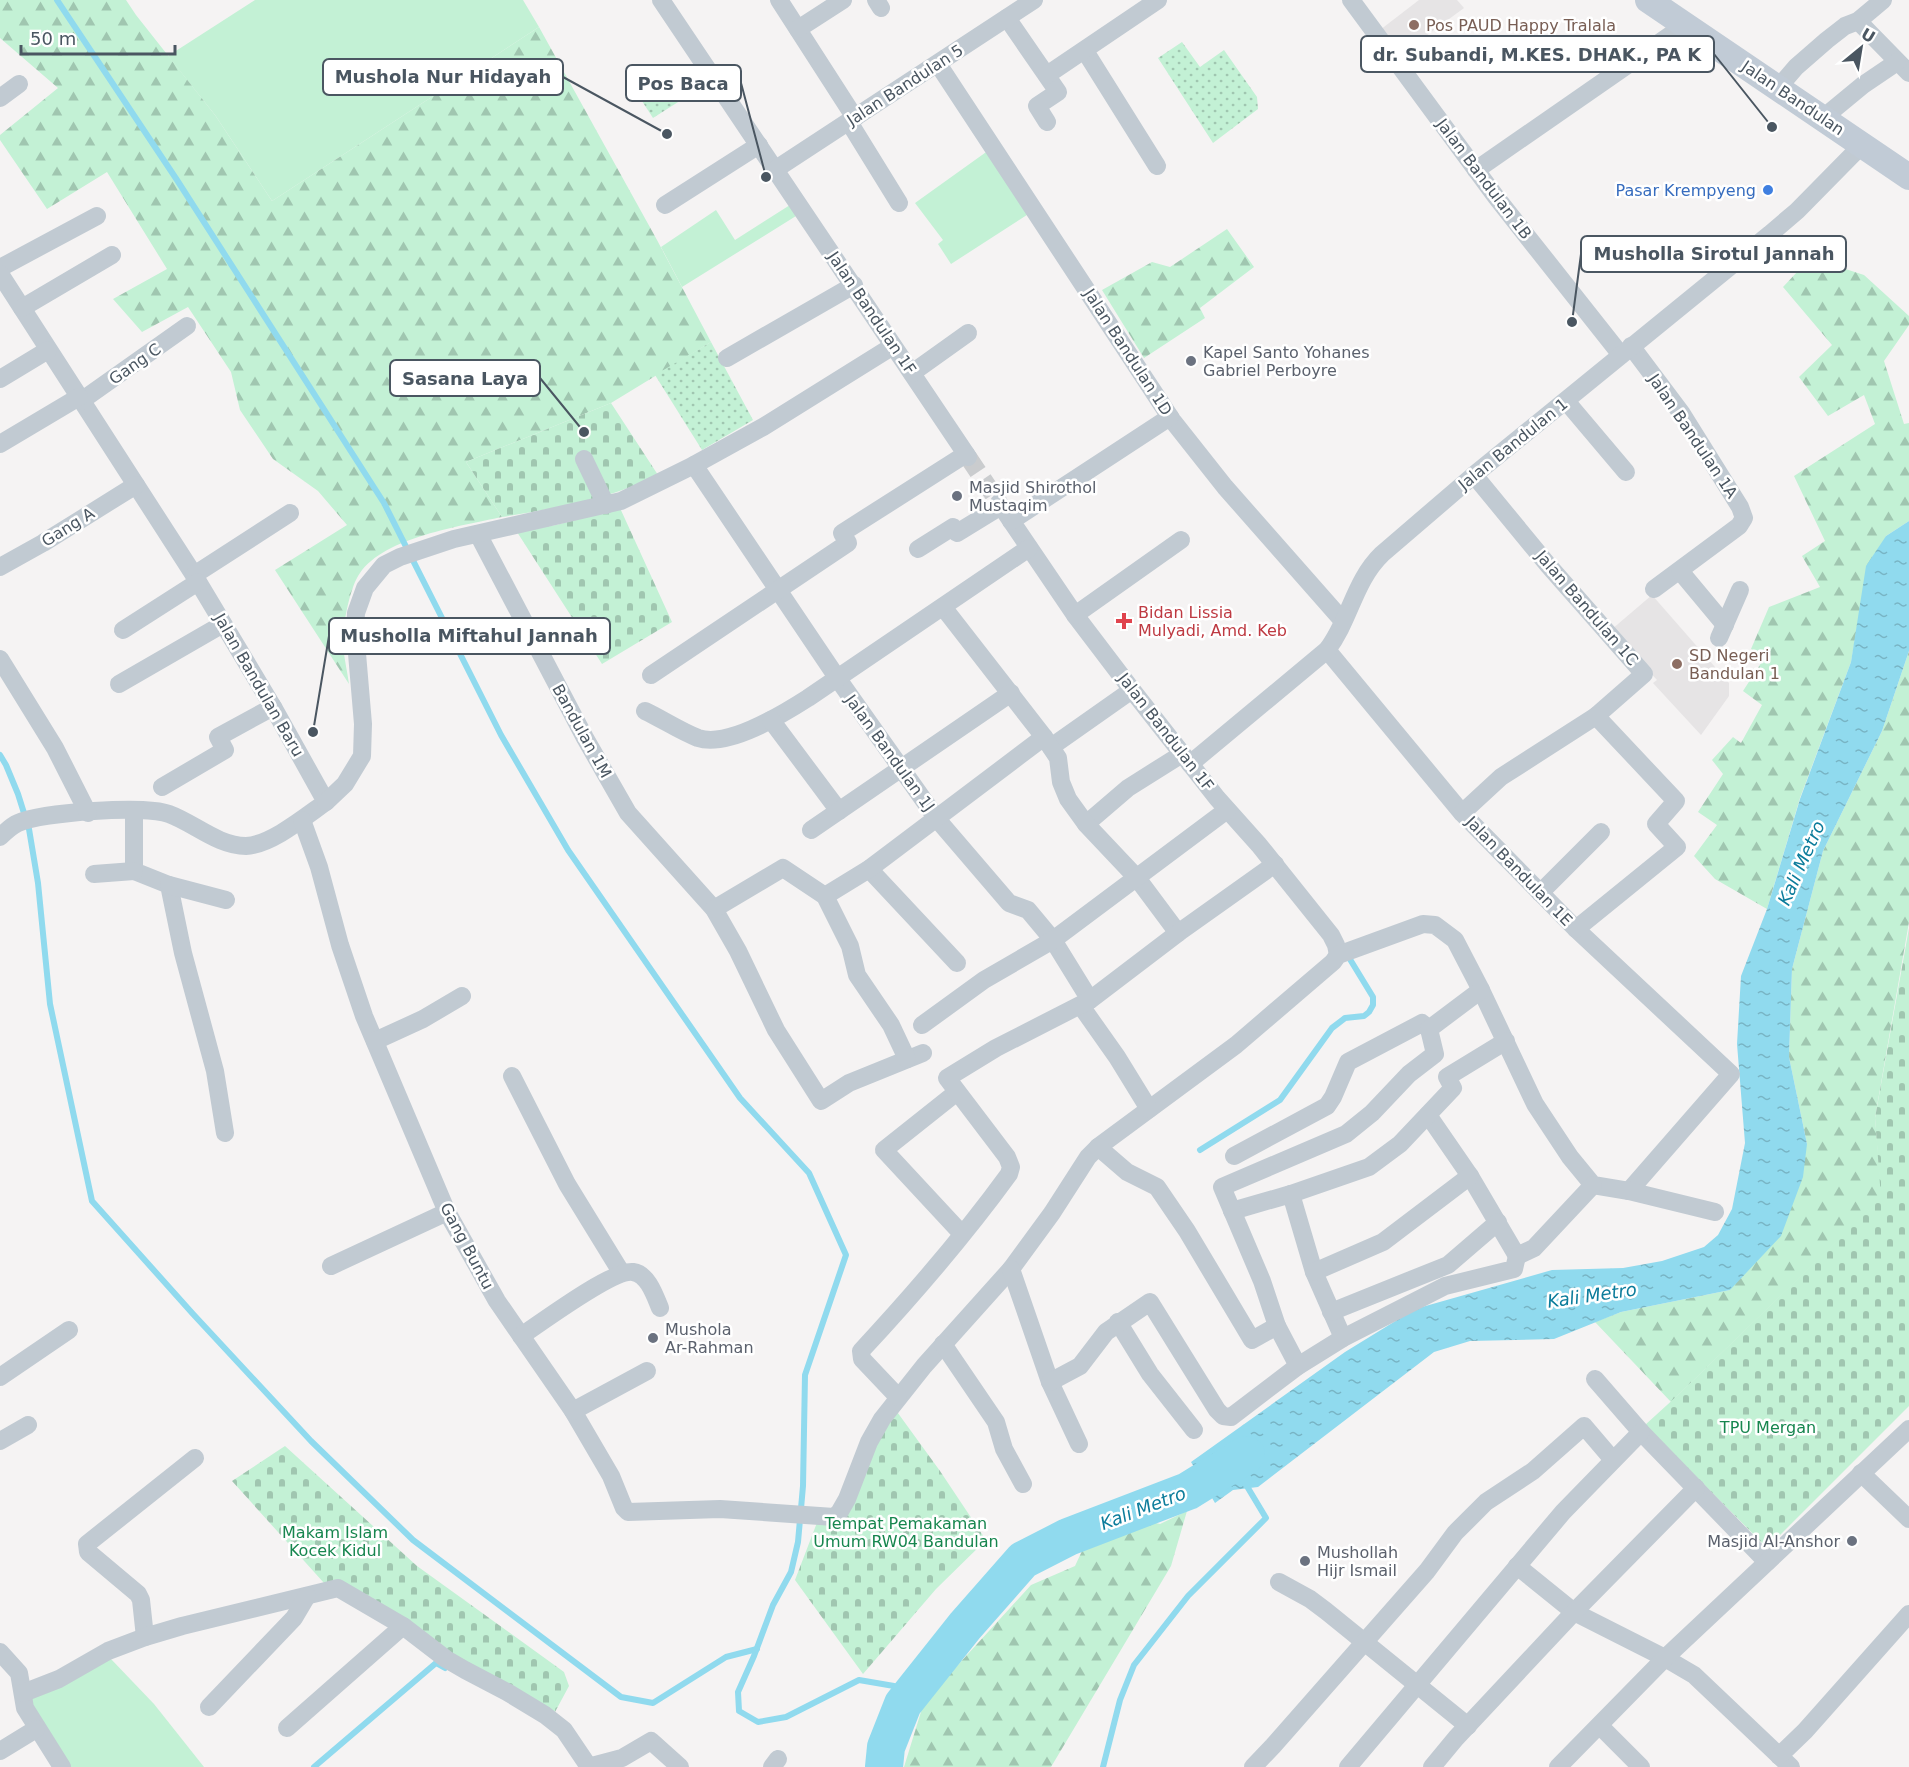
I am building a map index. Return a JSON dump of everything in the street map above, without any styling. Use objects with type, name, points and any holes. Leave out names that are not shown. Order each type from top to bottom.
[{"type":"main road","name":"Jalan Bandulan","points":[[1648,0],[1909,177]]},
{"type":"street","name":"Jalan Bandulan 1F","points":[[661,0],[967,456],[842,533],[848,543],[777,590]]},
{"type":"street","points":[[779,0],[899,203]]},
{"type":"street","points":[[798,29],[843,0]]},
{"type":"street","name":"Jalan Bandulan 5","points":[[776,169],[1034,0]]},
{"type":"street","points":[[1047,75],[1158,0]]},
{"type":"street","name":"Jalan Bandulan 1B","points":[[1351,0],[1476,170],[1626,350]]},
{"type":"street","points":[[1778,88],[1796,67],[1868,8],[1904,65],[1863,85],[1823,118]]},
{"type":"street","points":[[1007,18],[1058,92],[1037,106],[1047,122]]},
{"type":"street","points":[[1476,170],[1685,25]]},
{"type":"street","points":[[1085,51],[1157,166]]},
{"type":"street","name":"Jalan Bandulan 1D","points":[[938,64],[1170,417],[1225,487],[1343,621]]},
{"type":"street","points":[[0,98],[19,84]]},
{"type":"street","name":"Jalan Bandulan 1","points":[[1086,824],[1128,788],[1186,759],[1327,650],[1337,636],[1355,593],[1371,565],[1474,475],[1797,211],[1862,145]]},
{"type":"street","points":[[665,205],[759,146]]},
{"type":"street","points":[[0,268],[97,216]]},
{"type":"street","points":[[22,309],[112,255]]},
{"type":"street","name":"Jalan Bandulan Baru","points":[[0,274],[196,579],[273,707],[326,802]]},
{"type":"street","points":[[727,358],[854,285]]},
{"type":"street","name":"Gang C","points":[[0,444],[80,399],[187,326]]},
{"type":"street","points":[[912,373],[968,333]]},
{"type":"street","points":[[0,837],[25,821],[135,810],[171,815],[222,840],[244,846],[262,842],[302,820],[326,802],[353,774],[362,756],[355,630],[360,598],[372,577],[384,565],[439,544],[621,501],[694,465],[763,427],[893,346]]},
{"type":"street","points":[[0,379],[48,350]]},
{"type":"street","name":"Jalan Bandulan 1A","points":[[1626,350],[1682,414],[1740,507],[1744,518],[1740,526],[1654,590]]},
{"type":"street","points":[[1566,401],[1626,472]]},
{"type":"street","points":[[1011,521],[1170,417]]},
{"type":"street","points":[[584,459],[606,505]]},
{"type":"street","name":"Jalan Bandulan 1J","points":[[694,465],[838,679],[937,819],[869,869],[825,896]]},
{"type":"street","name":"Jalan Bandulan 1C","points":[[1462,813],[1491,784],[1596,716],[1644,674],[1548,565],[1474,475]]},
{"type":"street","name":"Gang A","points":[[0,567],[136,485]]},
{"type":"street","name":"Jalan Bandulan 1F","points":[[918,549],[953,527],[957,534],[1000,504],[1075,615],[1186,759],[1275,864],[1331,935],[1338,955]]},
{"type":"street","points":[[123,630],[290,513]]},
{"type":"street","name":"Bandulan 1M","points":[[478,534],[585,738],[628,813],[714,909],[738,951],[776,1030],[821,1101],[849,1083],[915,1056],[857,975],[850,946],[825,896]]},
{"type":"street","points":[[1075,615],[1181,540]]},
{"type":"street","points":[[645,711],[699,738],[719,741],[730,738],[771,720],[838,679],[1029,548]]},
{"type":"street","points":[[1680,571],[1722,632],[1740,590]]},
{"type":"street","points":[[651,675],[777,590]]},
{"type":"street","points":[[943,607],[1011,693],[1058,758],[1060,782],[1068,799],[1086,824],[1137,878],[1178,933]]},
{"type":"street","points":[[119,684],[223,624]]},
{"type":"street","name":"Jalan Bandulan 1E","points":[[1327,650],[1462,813],[1576,929],[1731,1074],[1629,1191]]},
{"type":"street","points":[[0,659],[55,748],[88,813]]},
{"type":"street","points":[[1132,690],[1047,742],[937,819],[1009,903],[1028,910],[1053,940],[1085,1003],[1149,1109]]},
{"type":"street","points":[[811,830],[1011,693]]},
{"type":"street","points":[[162,787],[225,750],[218,737],[273,707]]},
{"type":"street","points":[[1576,929],[1677,847],[1656,824],[1676,801],[1596,716]]},
{"type":"street","points":[[771,720],[838,812]]},
{"type":"street","points":[[134,871],[135,810]]},
{"type":"street","points":[[922,1024],[984,980],[1053,940],[1227,810]]},
{"type":"street","name":"Gang Buntu","points":[[302,820],[319,867],[340,945],[375,1041],[447,1212],[482,1276],[573,1411],[611,1476],[624,1508],[628,1512],[720,1509],[834,1517],[847,1499],[869,1442],[898,1397]]},
{"type":"street","points":[[1540,893],[1601,832]]},
{"type":"street","points":[[1275,864],[1085,1003],[996,1048],[947,1078],[1007,1157],[1011,1167],[1009,1174],[962,1234],[901,1308],[861,1351],[862,1359],[898,1397],[1011,1269],[1052,1213],[1088,1157],[1098,1147],[1236,1045],[1333,962],[1338,955],[1423,924],[1435,925],[1455,940],[1535,1104],[1570,1157],[1593,1185],[1629,1191],[1715,1212]]},
{"type":"street","points":[[714,909],[783,868],[825,896]]},
{"type":"street","points":[[869,869],[957,963]]},
{"type":"street","points":[[94,874],[134,871],[169,885],[226,900]]},
{"type":"street","points":[[169,885],[183,953],[215,1071],[225,1133]]},
{"type":"street","points":[[1429,1029],[1481,990]]},
{"type":"street","points":[[375,1041],[423,1019],[462,996]]},
{"type":"street","points":[[1234,1156],[1327,1106],[1348,1062],[1422,1023],[1429,1029],[1435,1054],[1409,1074],[1372,1113],[1346,1134],[1222,1187],[1262,1281],[1277,1326],[1298,1366]]},
{"type":"street","points":[[1232,1211],[1291,1194],[1369,1167],[1400,1144],[1453,1088],[1447,1077],[1506,1041]]},
{"type":"street","points":[[512,1076],[567,1184],[621,1272]]},
{"type":"street","points":[[957,1092],[884,1150],[962,1234]]},
{"type":"street","points":[[1050,1382],[1080,1365],[1106,1332],[1150,1302],[1217,1410],[1223,1416],[1231,1417],[1298,1366],[1343,1338],[1445,1286],[1514,1269],[1517,1256],[1470,1176],[1428,1115]]},
{"type":"street","points":[[1098,1147],[1127,1172],[1157,1187],[1187,1231],[1252,1340],[1277,1326]]},
{"type":"street","points":[[1314,1272],[1383,1242],[1470,1176]]},
{"type":"street","points":[[1517,1256],[1534,1248],[1593,1185]]},
{"type":"street","points":[[1291,1194],[1314,1272],[1343,1338]]},
{"type":"street","points":[[331,1266],[447,1212]]},
{"type":"street","points":[[1331,1312],[1448,1265],[1498,1222]]},
{"type":"street","points":[[1011,1269],[1050,1382],[1079,1444]]},
{"type":"street","points":[[521,1336],[621,1272],[635,1272],[643,1277],[660,1308]]},
{"type":"street","points":[[1118,1322],[1150,1374],[1194,1430]]},
{"type":"street","points":[[0,1377],[69,1330]]},
{"type":"street","points":[[943,1344],[996,1422],[1004,1449],[1023,1484]]},
{"type":"street","points":[[573,1411],[647,1371]]},
{"type":"street","points":[[1594,1379],[1641,1432],[1767,1562]]},
{"type":"street","points":[[0,1441],[28,1425]]},
{"type":"street","points":[[1253,1767],[1427,1571],[1455,1533],[1486,1502],[1533,1471],[1584,1426],[1613,1460]]},
{"type":"street","points":[[1558,1767],[1665,1658],[1909,1430]]},
{"type":"street","points":[[1348,1767],[1563,1512],[1641,1432]]},
{"type":"street","points":[[145,1637],[141,1600],[138,1594],[88,1552],[87,1544],[195,1458]]},
{"type":"street","points":[[1861,1473],[1909,1519]]},
{"type":"street","points":[[1432,1767],[1574,1612],[1696,1488]]},
{"type":"street","points":[[1517,1566],[1574,1612],[1665,1658],[1694,1676],[1785,1761],[1805,1731],[1909,1614]]},
{"type":"street","points":[[1279,1582],[1310,1599],[1468,1726]]},
{"type":"street","points":[[23,1692],[59,1679],[108,1651],[145,1637],[338,1588],[403,1626],[446,1659],[545,1715],[564,1730],[588,1767],[622,1758],[651,1741],[680,1767]]},
{"type":"street","points":[[209,1707],[294,1618],[307,1596]]},
{"type":"street","points":[[287,1728],[403,1626]]},
{"type":"street","points":[[0,1652],[19,1673],[25,1708],[36,1729],[62,1767]]},
{"type":"street","points":[[1600,1726],[1641,1767]]},
{"type":"street","points":[[0,1751],[36,1729]]},
{"type":"shaded area","name":"Pos PAUD Happy Tralala","points":[[1419,0],[1457,0],[1464,8],[1400,55],[1380,30]]},
{"type":"shaded area","name":"SD Negeri Bandulan 1","points":[[1652,595],[1729,683],[1729,696],[1701,735],[1653,683],[1657,680],[1611,630]]},
{"type":"green space","points":[[0,0],[126,0],[215,115],[272,201],[539,27],[711,342],[611,403],[466,462],[502,517],[446,529],[405,542],[387,550],[360,573],[351,594],[343,634],[349,684],[275,570],[347,525],[318,491],[273,459],[240,410],[231,372],[188,307],[142,332],[113,299],[167,269],[107,172],[47,209],[0,140],[0,135],[58,88],[0,38]]},
{"type":"green space","points":[[255,0],[523,0],[539,27],[272,201],[215,115],[168,56]]},
{"type":"green space","points":[[1182,42],[1200,67],[1224,50],[1257,97],[1258,109],[1213,143],[1158,58]]},
{"type":"green space","points":[[697,67],[708,83],[653,118],[642,101]]},
{"type":"green space","points":[[989,150],[1030,213],[951,264],[938,244],[943,240],[915,203]]},
{"type":"green space","points":[[790,205],[796,216],[682,287],[661,247],[716,210],[735,240]]},
{"type":"green space","points":[[1227,229],[1254,267],[1200,308],[1205,318],[1144,358],[1102,290],[1152,262],[1170,267]]},
{"type":"green space","points":[[1814,254],[1824,262],[1864,275],[1909,316],[1909,325],[1884,361],[1904,424],[1909,423],[1909,521],[1886,536],[1859,616],[1851,662],[1800,798],[1767,909],[1715,879],[1694,856],[1717,825],[1698,812],[1723,774],[1712,760],[1733,737],[1741,743],[1762,705],[1743,691],[1765,657],[1751,649],[1769,607],[1820,587],[1802,556],[1825,541],[1794,476],[1875,424],[1864,395],[1828,416],[1799,377],[1832,345],[1783,287]]},
{"type":"green space","points":[[711,342],[753,420],[702,450],[655,375]]},
{"type":"green space","points":[[611,403],[658,475],[601,497],[502,517],[466,462]]},
{"type":"green space","points":[[620,508],[672,622],[602,664],[517,532],[556,525]]},
{"type":"green space","points":[[1909,651],[1909,922],[1875,1118],[1882,1198],[1671,1402],[1595,1322],[1621,1312],[1730,1290],[1807,1144],[1789,1057],[1792,969],[1823,851],[1882,731]]},
{"type":"green space","name":"TPU Mergan","points":[[1909,928],[1909,1406],[1767,1548],[1645,1425],[1881,1198],[1875,1118]]},
{"type":"green space","name":"Tempat Pemakaman Umum RW04 Bandulan","points":[[895,1409],[986,1540],[936,1589],[863,1674],[795,1580],[818,1520],[837,1521],[869,1455]]},
{"type":"green space","name":"Makam Islam Kocek Kidul","points":[[285,1446],[417,1566],[564,1672],[569,1686],[555,1712],[476,1673],[400,1618],[339,1580],[324,1583],[232,1481]]},
{"type":"green space","points":[[1187,1511],[1171,1566],[1051,1767],[904,1767],[924,1702],[1031,1585],[1075,1566],[1082,1551],[1101,1544],[1126,1516],[1160,1524]]},
{"type":"green space","points":[[110,1658],[154,1704],[204,1767],[69,1767],[29,1709],[30,1699]]},
{"type":"water","points":[[1909,521],[1909,651],[1882,731],[1823,851],[1792,969],[1789,1057],[1807,1144],[1803,1177],[1781,1236],[1730,1290],[1621,1312],[1554,1339],[1470,1341],[1434,1352],[1258,1487],[1233,1490],[1215,1503],[1191,1462],[1345,1352],[1415,1309],[1552,1270],[1623,1268],[1662,1261],[1704,1247],[1718,1235],[1732,1209],[1745,1143],[1737,1044],[1741,976],[1767,909],[1800,799],[1851,662],[1866,566],[1886,536]]},
{"type":"waterway","points":[[57,0],[177,180],[384,503],[501,735],[568,850],[740,1098],[809,1173],[846,1255],[805,1375],[803,1486],[798,1542],[791,1572],[773,1605],[738,1692],[739,1711],[758,1722],[786,1717],[859,1680],[894,1686],[903,1704]]},
{"type":"waterway","points":[[0,755],[18,794],[29,829],[38,883],[50,1004],[92,1201],[311,1441],[413,1540],[621,1697],[653,1703],[726,1657],[757,1649]]},
{"type":"waterway","points":[[1200,1150],[1280,1100],[1332,1028],[1345,1018],[1364,1016],[1369,1012],[1373,1005],[1373,997],[1348,956]]},
{"type":"waterway","name":"Kali Metro","points":[[884,1767],[886,1747],[903,1704],[965,1626],[1023,1560],[1068,1537],[1188,1491],[1246,1455]]},
{"type":"waterway","points":[[1103,1767],[1120,1700],[1134,1665],[1188,1596],[1266,1518],[1245,1483]]},
{"type":"waterway","points":[[314,1767],[436,1663],[445,1668]]},
{"type":"tunnel","points":[[968,457],[999,503]]},
{"type":"place","name":"Pos PAUD Happy Tralala","points":[[1414,25]]},
{"type":"place","name":"dr. Subandi, M.KES. DHAK., PA K","points":[[1772,127]]},
{"type":"place","name":"Mushola Nur Hidayah","points":[[667,134]]},
{"type":"place","name":"Pos Baca","points":[[766,177]]},
{"type":"place","name":"Pasar Krempyeng","points":[[1768,190]]},
{"type":"place","name":"Musholla Sirotul Jannah","points":[[1572,322]]},
{"type":"place","name":"Kapel Santo Yohanes Gabriel Perboyre","points":[[1191,361]]},
{"type":"place","name":"Sasana Laya","points":[[584,432]]},
{"type":"place","name":"Masjid Shirothol Mustaqim","points":[[957,496]]},
{"type":"place","name":"Bidan Lissia Mulyadi, Amd. Keb","points":[[1124,621]]},
{"type":"place","name":"SD Negeri Bandulan 1","points":[[1677,664]]},
{"type":"place","name":"Musholla Miftahul Jannah","points":[[313,732]]},
{"type":"place","name":"Mushola Ar-Rahman","points":[[653,1338]]},
{"type":"place","name":"Masjid Al-Anshor","points":[[1852,1541]]},
{"type":"place","name":"Mushollah Hijr Ismail","points":[[1305,1561]]}]
